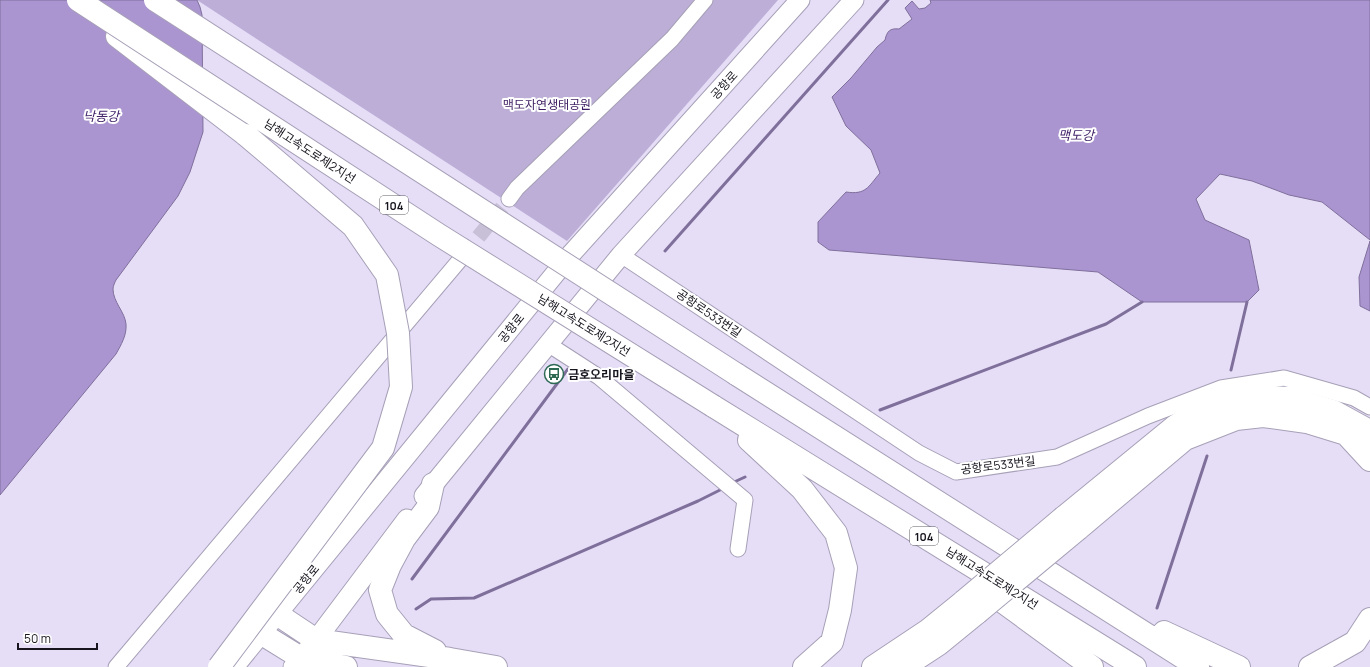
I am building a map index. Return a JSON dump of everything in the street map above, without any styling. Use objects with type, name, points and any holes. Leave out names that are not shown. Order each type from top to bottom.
[{"type":"highway","points":[[70,0],[246,135],[353,226],[387,275],[398,332],[401,387],[383,448],[219,667]]},
{"type":"highway","name":"남해고속도로제2지선","points":[[78,0],[446,239],[1135,667]]},
{"type":"highway","points":[[155,0],[736,374],[1198,667]]},
{"type":"highway","points":[[904,667],[939,644],[970,607],[1071,523],[1174,427],[1201,409],[1263,397],[1290,398],[1333,411],[1364,428],[1370,434]]},
{"type":"highway","points":[[713,406],[802,489],[836,533],[846,568],[840,610],[832,642],[804,667]]},
{"type":"highway","points":[[1071,523],[1185,439],[1236,419],[1263,416],[1314,424],[1346,434],[1370,460]]},
{"type":"highway","points":[[433,484],[428,507],[404,539],[390,565],[380,590],[387,614],[404,635],[450,659]]},
{"type":"highway","points":[[866,500],[1016,613],[1092,667]]},
{"type":"highway","points":[[1081,592],[1239,667]]},
{"type":"highway","points":[[874,667],[927,631],[970,607]]},
{"type":"highway","points":[[277,614],[316,640],[496,667]]},
{"type":"highway","points":[[1310,667],[1355,642],[1370,619]]},
{"type":"highway","points":[[262,634],[297,663],[346,667]]},
{"type":"main road","name":"공항로","points":[[234,667],[572,253],[800,0]]},
{"type":"main road","points":[[297,663],[316,640],[433,484],[621,255],[854,0]]},
{"type":"street","points":[[509,199],[523,183],[672,39],[705,0]]},
{"type":"street","points":[[116,667],[464,255]]},
{"type":"street","name":"공항로533번길","points":[[621,255],[919,453],[956,472],[1057,457],[1148,416],[1221,388],[1284,378],[1354,398],[1370,407]]},
{"type":"street","points":[[548,344],[599,377],[745,500],[738,549]]},
{"type":"green space","name":"맥도자연생태공원","points":[[197,0],[778,0],[567,241]]},
{"type":"water","name":"낙동강","points":[[0,0],[197,0],[202,15],[203,132],[190,172],[178,196],[114,284],[113,289],[115,298],[124,315],[126,324],[125,336],[116,354],[0,495]]},
{"type":"water","name":"맥도강","points":[[930,0],[1370,0],[1370,240],[1322,202],[1289,195],[1252,181],[1220,174],[1196,199],[1205,220],[1249,240],[1259,290],[1247,302],[1142,302],[1098,272],[829,250],[818,242],[818,222],[846,192],[853,193],[866,189],[880,173],[871,150],[846,126],[832,97],[885,40],[889,31],[899,29],[912,19],[905,8],[912,1],[919,9],[925,8],[931,3]]},
{"type":"water","points":[[1370,241],[1370,311],[1360,306],[1359,277]]},
{"type":"waterway","points":[[665,251],[888,0]]},
{"type":"waterway","points":[[880,410],[1106,324],[1142,302]]},
{"type":"waterway","points":[[1231,370],[1247,302]]},
{"type":"waterway","points":[[412,579],[568,369]]},
{"type":"waterway","points":[[1157,608],[1207,456]]},
{"type":"waterway","points":[[732,483],[745,477]]},
{"type":"waterway","points":[[416,609],[431,599],[474,598],[698,501],[724,488]]},
{"type":"tunnel","points":[[464,255],[509,199]]},
{"type":"place","name":"금호오리마을","points":[[554,374]]}]
